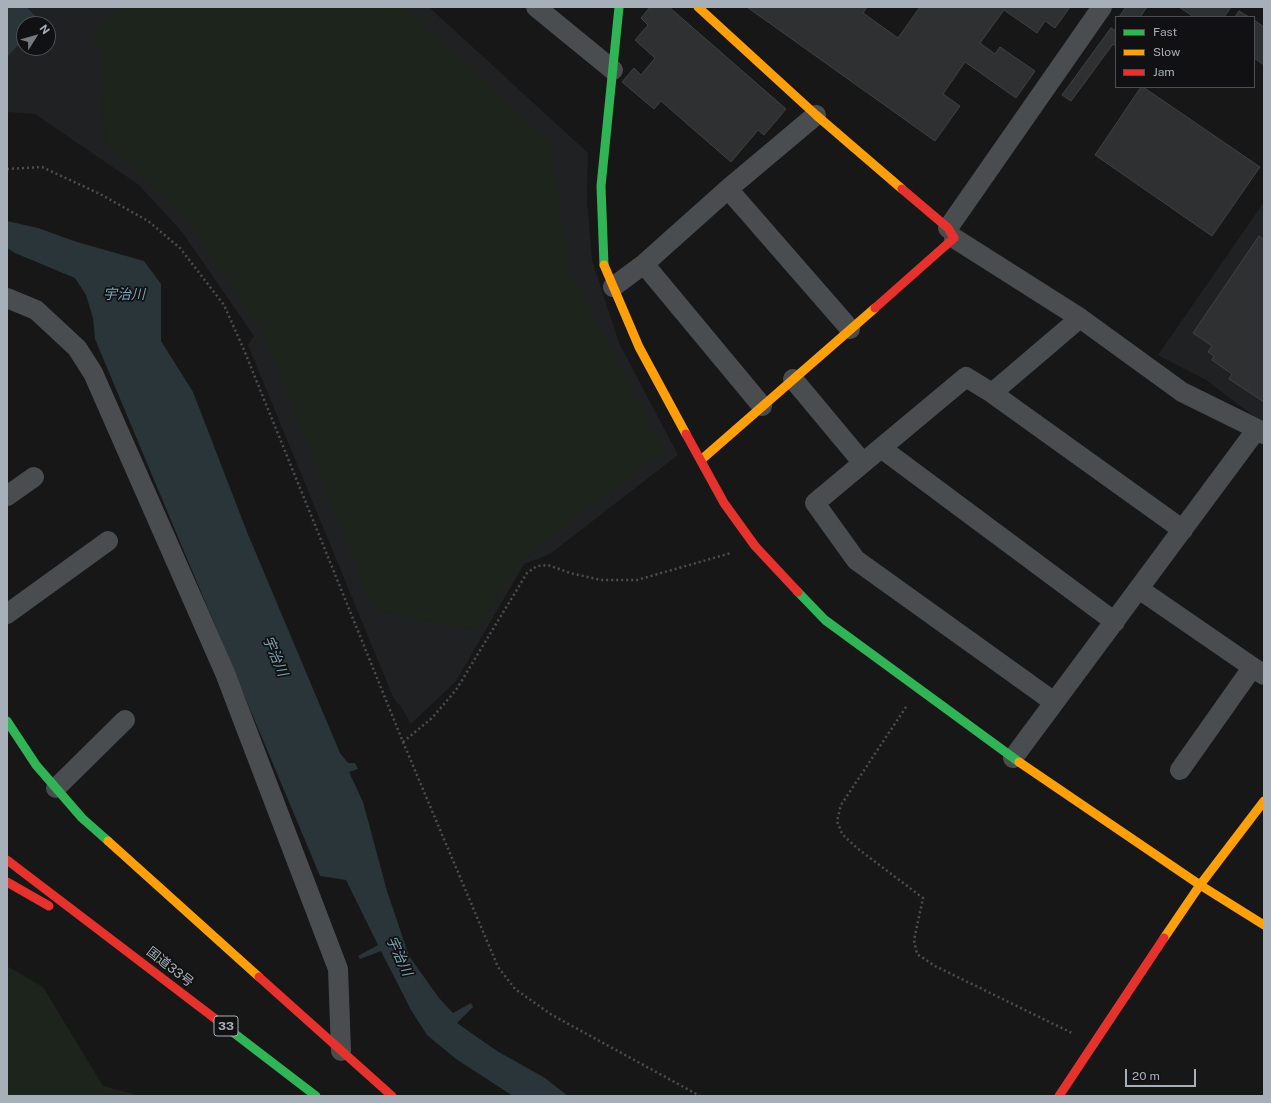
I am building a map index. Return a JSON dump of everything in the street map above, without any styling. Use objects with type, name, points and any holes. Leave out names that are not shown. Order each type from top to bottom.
[{"type":"main road","points":[[619,7],[601,186],[604,266],[639,347],[724,503],[755,546],[825,620],[1013,758],[1200,886],[1264,925]]},
{"type":"main road","points":[[698,7],[816,115],[951,233],[850,329],[701,460]]},
{"type":"main road","points":[[7,721],[36,766],[82,818],[392,1096]]},
{"type":"main road","points":[[1059,1096],[1200,886],[1264,801]]},
{"type":"main road","name":"国道33号","points":[[7,860],[136,957],[316,1096]]},
{"type":"main road","name":"33","points":[[7,882],[136,957]]},
{"type":"street","points":[[536,7],[613,70]]},
{"type":"street","points":[[1013,758],[1183,530],[1261,432],[1182,392],[1080,318],[951,233],[1102,7]]},
{"type":"street","points":[[613,287],[644,264],[728,189],[816,115]]},
{"type":"street","points":[[728,189],[850,329]]},
{"type":"street","points":[[644,264],[762,406]]},
{"type":"street","points":[[7,298],[36,310],[77,348],[93,373],[225,673],[338,969],[341,1051]]},
{"type":"street","points":[[992,393],[1080,318]]},
{"type":"street","points":[[1054,702],[856,560],[815,503],[966,377],[992,393],[1183,530]]},
{"type":"street","points":[[793,379],[863,463]]},
{"type":"street","points":[[881,448],[1115,622]]},
{"type":"street","points":[[7,496],[34,477]]},
{"type":"street","points":[[7,614],[108,541]]},
{"type":"street","points":[[1139,589],[1258,671],[1180,770]]},
{"type":"street","points":[[56,788],[125,720]]},
{"type":"path","points":[[7,169],[42,167],[100,194],[148,221],[180,248],[224,305],[403,742],[498,967],[515,989],[552,1015],[700,1096]]},
{"type":"path","points":[[403,742],[432,718],[456,690],[527,573],[537,566],[548,565],[570,573],[601,580],[637,580],[755,546]]},
{"type":"path","points":[[918,688],[841,805],[836,821],[842,834],[857,848],[923,898],[914,940],[918,954],[935,966],[1093,1044]]},
{"type":"shaded area","points":[[7,7],[429,7],[588,153],[587,201],[592,260],[619,343],[678,455],[550,554],[524,564],[456,681],[411,724],[393,697],[248,345],[254,336],[182,232],[139,185],[35,114],[7,112]]},
{"type":"shaded area","points":[[120,7],[403,7],[550,142],[569,269],[664,451],[528,552],[475,630],[373,609],[262,330],[186,217],[105,144],[101,52],[90,38]]},
{"type":"shaded area","points":[[1264,202],[1264,424],[1206,380],[1158,355]]},
{"type":"shaded area","points":[[7,966],[43,987],[103,1086],[141,1096],[7,1096]]},
{"type":"water","points":[[7,7],[26,7],[36,16],[16,16],[16,47],[7,57]]},
{"type":"water","name":"宇治川","points":[[7,221],[38,228],[77,242],[144,261],[161,284],[161,341],[193,392],[247,532],[340,753],[348,763],[355,763],[358,769],[349,772],[363,802],[387,891],[409,956],[439,998],[453,1013],[471,1003],[473,1007],[457,1023],[497,1051],[545,1078],[568,1096],[513,1096],[456,1059],[427,1035],[411,1010],[381,951],[360,959],[358,956],[378,945],[346,880],[320,876],[95,339],[93,318],[86,295],[75,278],[15,253],[7,248]]},
{"type":"building","points":[[650,7],[669,7],[786,109],[764,135],[758,130],[731,162],[661,101],[654,109],[622,82],[634,68],[641,75],[655,58],[635,40],[648,25],[641,18]]},
{"type":"building","points":[[747,7],[867,7],[863,13],[898,38],[920,7],[1070,7],[1055,28],[1045,21],[1037,33],[1004,10],[980,43],[995,54],[1000,47],[1035,71],[1016,98],[965,62],[943,94],[960,106],[935,141]]},
{"type":"building","points":[[1126,7],[1147,7],[1141,16],[1120,16]]},
{"type":"building","points":[[1179,7],[1231,7],[1225,16],[1192,16]]},
{"type":"building","points":[[1239,11],[1247,16],[1236,16]]},
{"type":"building","points":[[1255,21],[1264,27],[1264,65],[1255,59]]},
{"type":"building","points":[[1111,28],[1115,30],[1115,45],[1113,44],[1071,101],[1062,95]]},
{"type":"building","points":[[1140,88],[1144,88],[1260,167],[1212,236],[1095,155]]},
{"type":"building","points":[[1259,236],[1264,240],[1264,402],[1229,379],[1232,374],[1212,360],[1214,356],[1208,352],[1212,346],[1193,333]]},
{"type":"traffic: fast","points":[[604,265],[601,186],[619,7]]},
{"type":"traffic: fast","points":[[798,592],[825,620],[1019,762]]},
{"type":"traffic: fast","points":[[7,721],[36,765],[82,818],[108,841]]},
{"type":"traffic: fast","points":[[226,1027],[316,1096]]},
{"type":"traffic: slow","points":[[698,7],[816,115],[902,189]]},
{"type":"traffic: slow","points":[[604,265],[639,347],[686,434]]},
{"type":"traffic: slow","points":[[701,460],[875,308]]},
{"type":"traffic: slow","points":[[1019,762],[1200,885],[1264,925]]},
{"type":"traffic: slow","points":[[1164,938],[1200,885],[1264,801]]},
{"type":"traffic: slow","points":[[108,841],[259,977]]},
{"type":"traffic: jam","points":[[875,308],[954,238],[948,228],[902,189]]},
{"type":"traffic: jam","points":[[686,434],[724,503],[755,546],[798,592]]},
{"type":"traffic: jam","points":[[7,860],[226,1027]]},
{"type":"traffic: jam","points":[[7,882],[49,906]]},
{"type":"traffic: jam","points":[[1059,1096],[1164,938]]},
{"type":"traffic: jam","points":[[259,977],[392,1096]]}]
